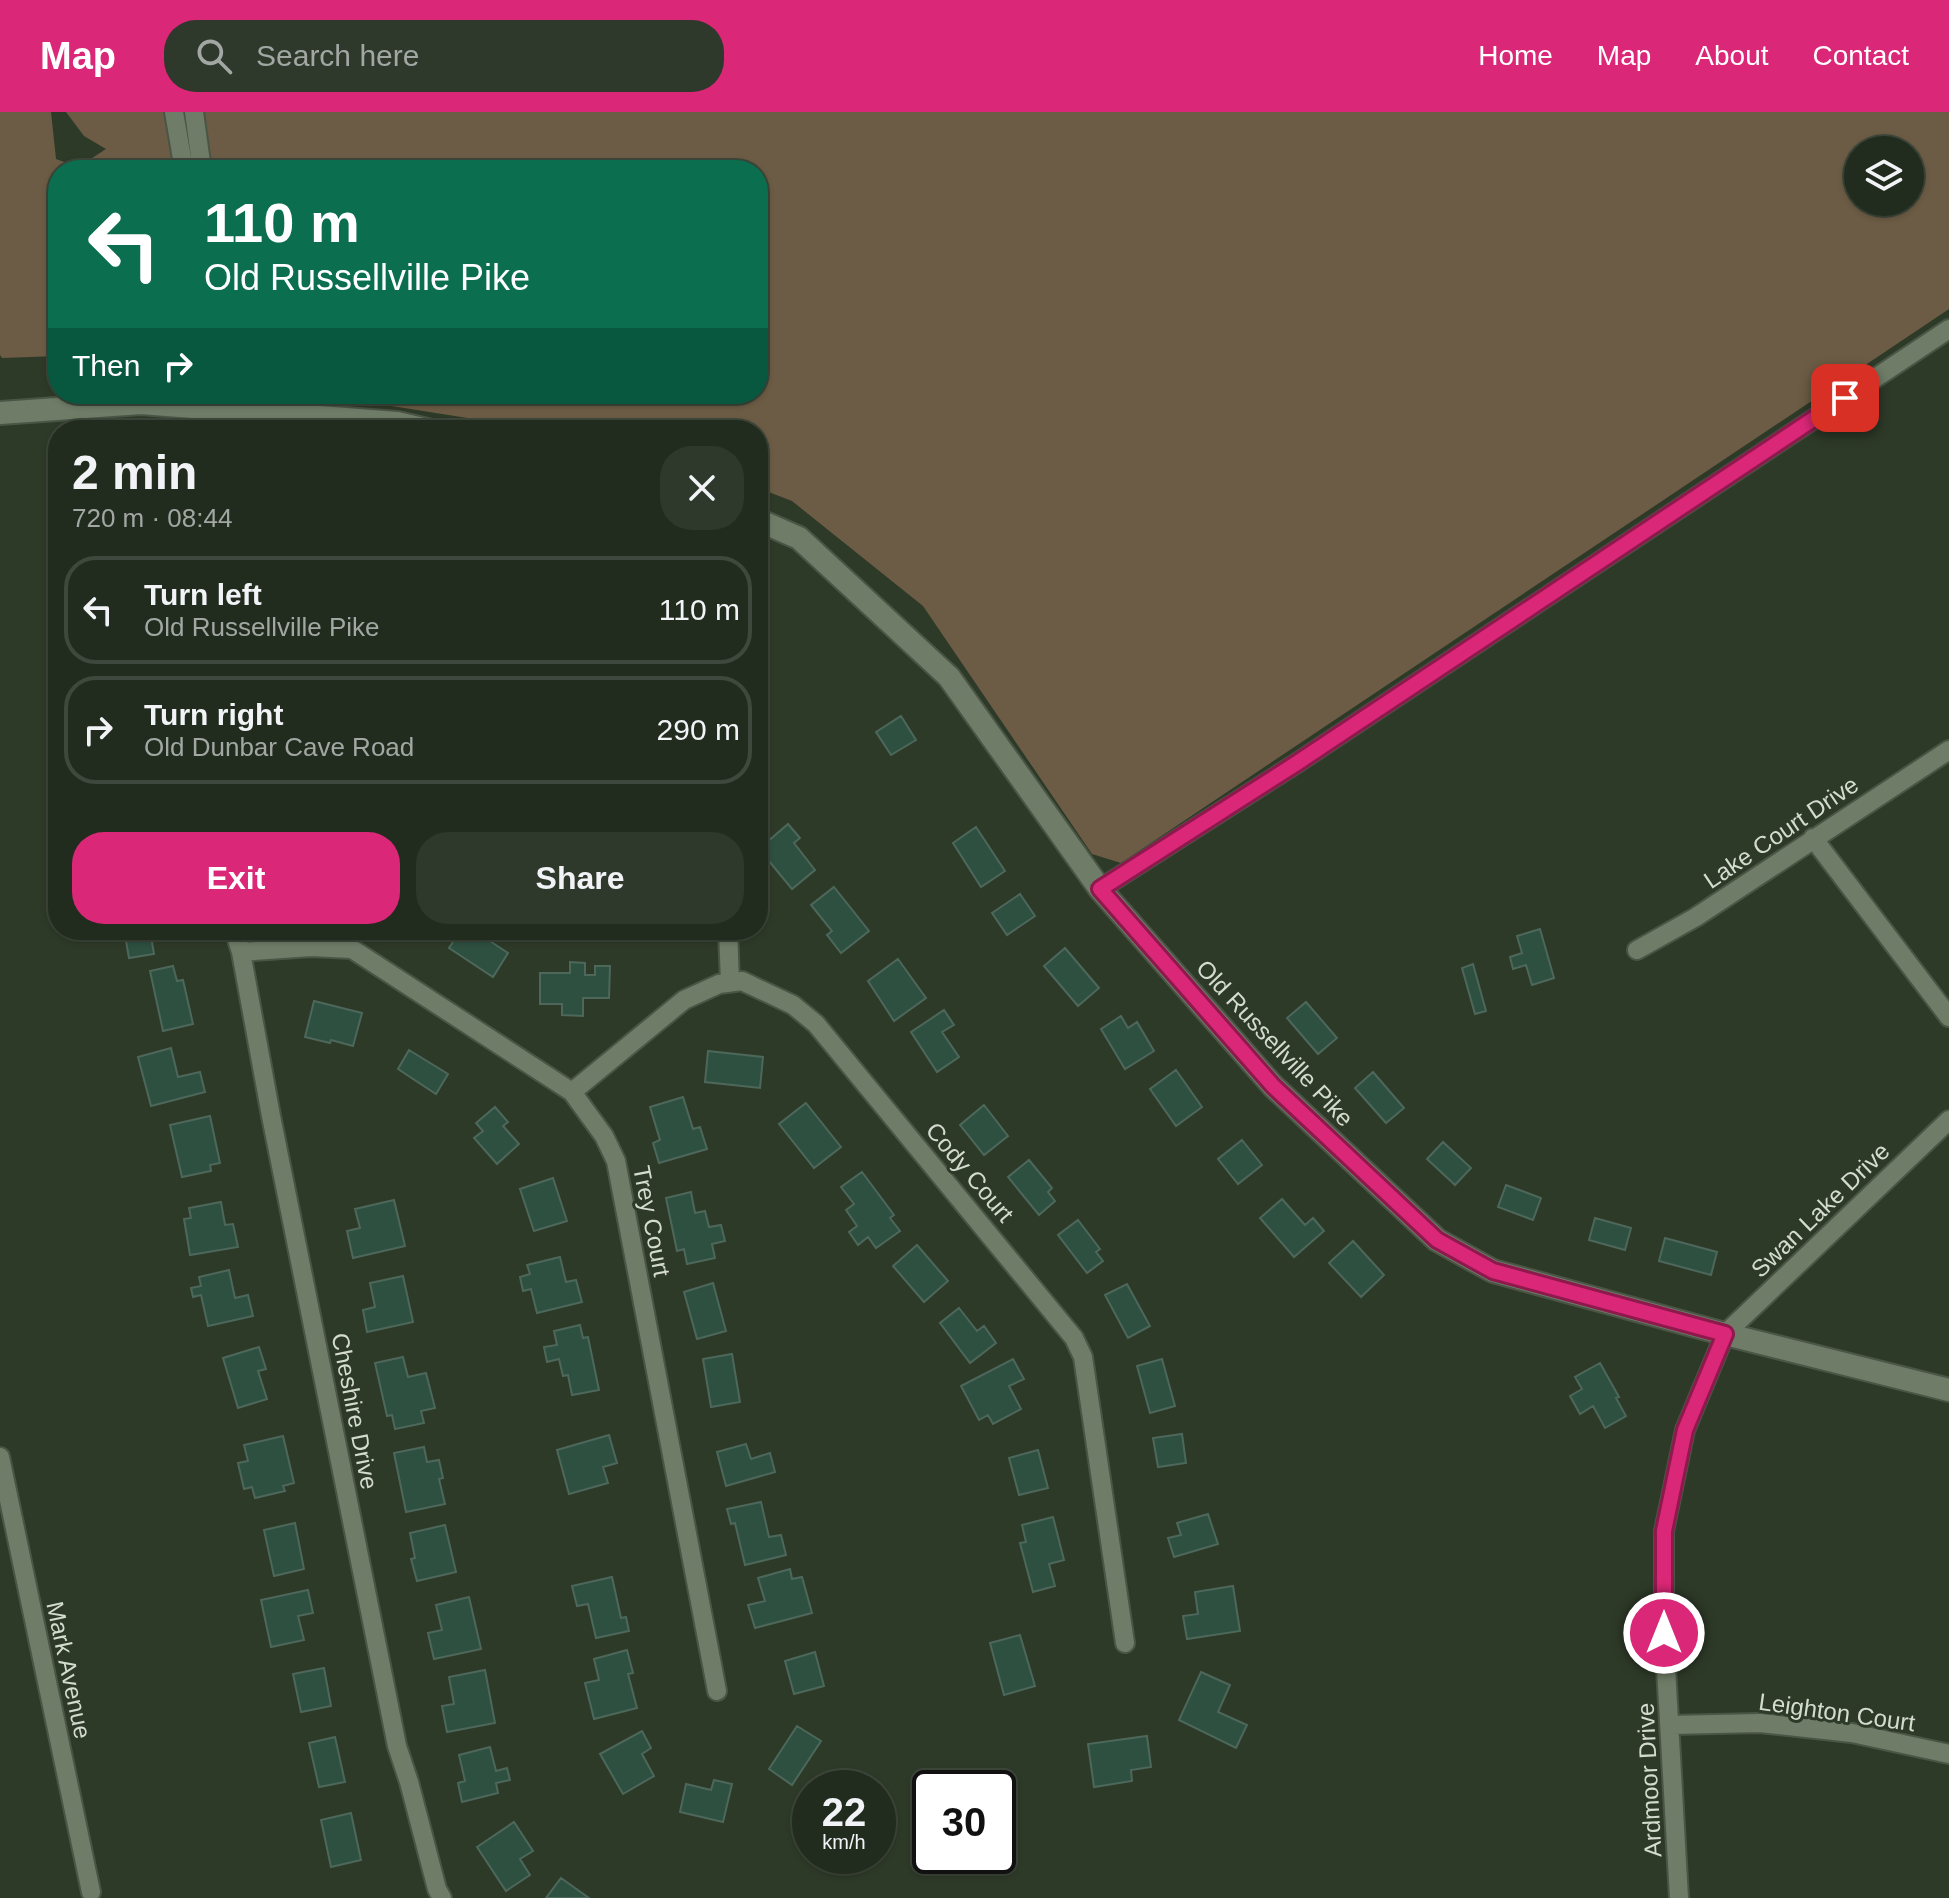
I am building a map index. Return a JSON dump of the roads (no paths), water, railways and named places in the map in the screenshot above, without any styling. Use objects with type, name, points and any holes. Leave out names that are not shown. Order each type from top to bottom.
[{"type":"street","points":[[174,112],[182,160]]},
{"type":"street","points":[[194,112],[201,160]]},
{"type":"street","points":[[1100,889],[1297,763],[1949,329]]},
{"type":"street","points":[[0,413],[127,404]]},
{"type":"street","points":[[241,404],[285,420]]},
{"type":"street","name":"Old Russellville Pike","points":[[768,524],[799,538],[949,677],[1100,889],[1273,1086],[1437,1240],[1493,1271],[1949,1390]]},
{"type":"street","name":"Lake Court Drive","points":[[1637,950],[1696,917],[1949,750]]},
{"type":"street","points":[[1813,838],[1949,1017]]},
{"type":"street","name":"Cheshire Drive","points":[[237,940],[397,1746],[442,1898]]},
{"type":"street","points":[[572,1092],[684,1000],[730,982],[728,940]]},
{"type":"street","name":"Trey Court","points":[[241,952],[311,947],[352,949],[572,1092],[604,1136],[616,1161],[717,1691]]},
{"type":"street","name":"Cody Court","points":[[730,982],[742,981],[793,1005],[816,1024],[1074,1338],[1083,1357],[1125,1643]]},
{"type":"street","name":"Swan Lake Drive","points":[[1725,1334],[1949,1120]]},
{"type":"street","name":"Ardmoor Drive","points":[[1679,1898],[1664,1633],[1664,1531],[1685,1430],[1725,1334]]},
{"type":"street","name":"Mark Avenue","points":[[0,1457],[91,1892]]},
{"type":"street","name":"Leighton Court","points":[[1670,1725],[1760,1723],[1852,1733],[1949,1754]]}]
